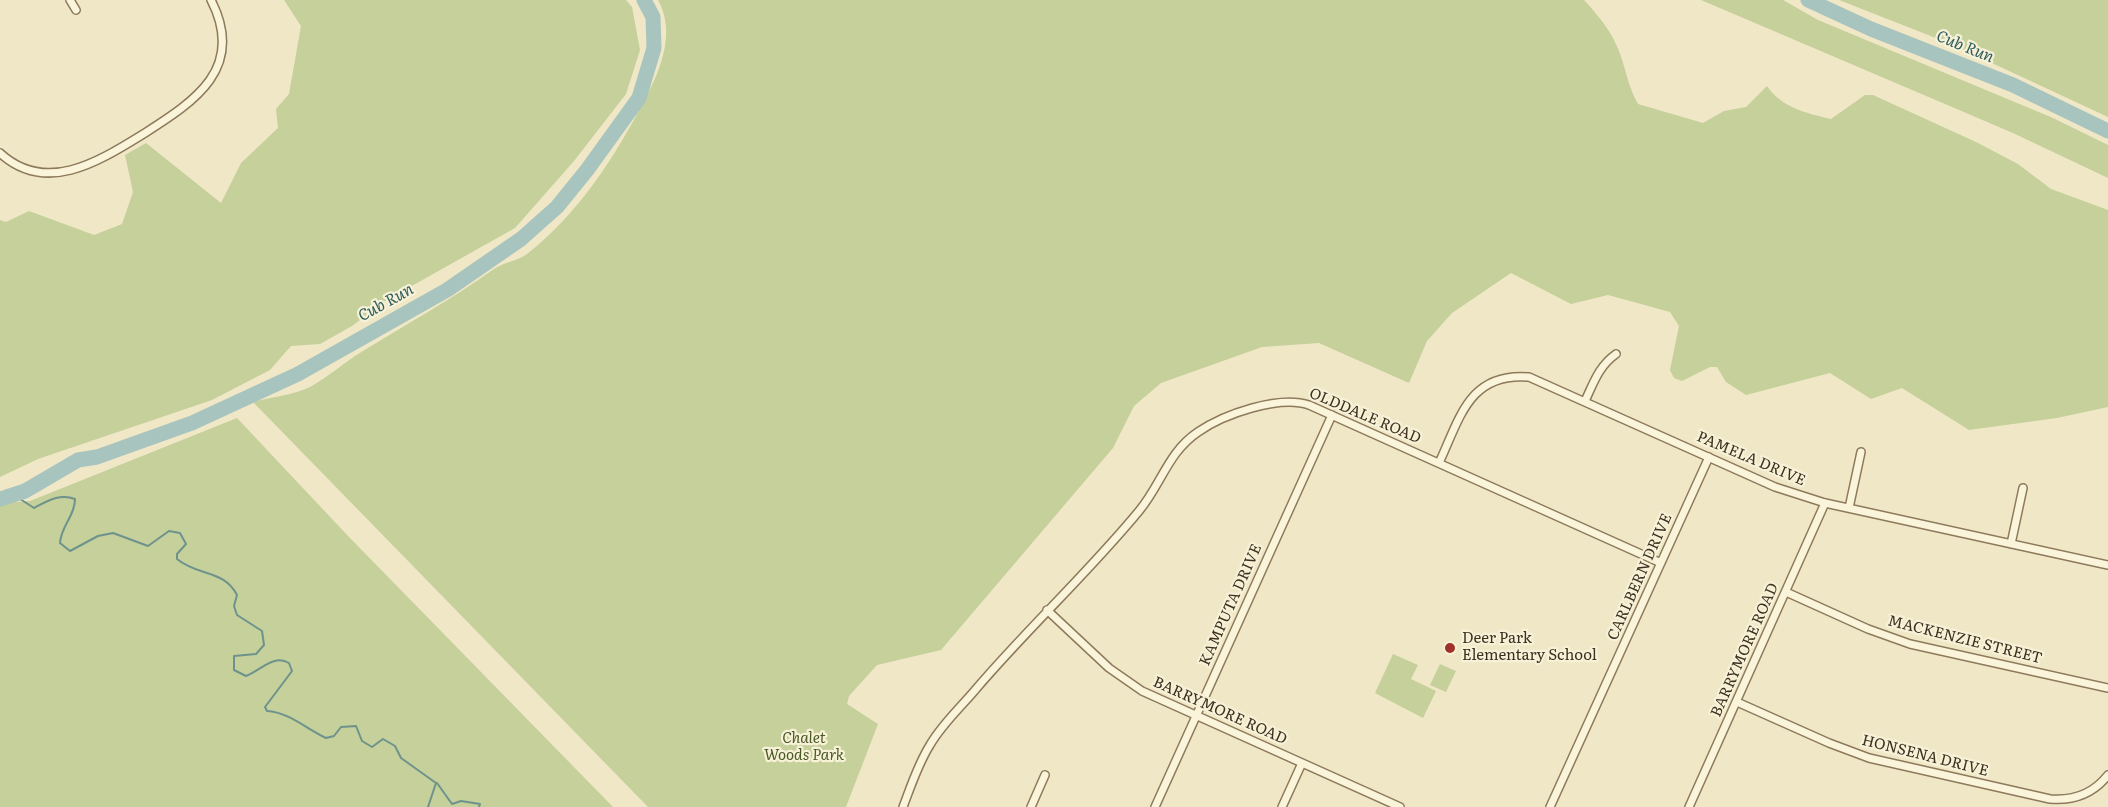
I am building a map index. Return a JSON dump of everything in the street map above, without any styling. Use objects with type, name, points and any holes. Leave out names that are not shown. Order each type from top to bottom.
[{"type":"street","points":[[70,0],[76,10]]},
{"type":"street","points":[[0,153],[27,169],[48,173],[69,172],[89,165],[187,106],[207,86],[219,60],[221,31],[211,0]]},
{"type":"street","points":[[1585,401],[1598,372],[1604,363],[1616,354]]},
{"type":"street","name":"PAMELA DRIVE","points":[[1439,463],[1468,401],[1477,391],[1491,381],[1515,376],[1529,377],[1775,487],[1825,504],[2108,565]]},
{"type":"street","name":"OLDDALE ROAD","points":[[903,807],[930,744],[1047,610],[1139,511],[1171,458],[1196,433],[1216,423],[1278,401],[1302,403],[1332,415],[1661,563]]},
{"type":"street","name":"KAMPUTA DRIVE","points":[[1155,807],[1332,415]]},
{"type":"street","points":[[1850,508],[1861,452]]},
{"type":"street","name":"CARLBERN DRIVE","points":[[1550,807],[1709,457]]},
{"type":"street","points":[[2011,544],[2023,488]]},
{"type":"street","name":"BARRYMORE ROAD","points":[[1689,807],[1825,504]]},
{"type":"street","name":"MACKENZIE STREET","points":[[1786,592],[1868,629],[1910,644],[2108,688]]},
{"type":"street","name":"BARRYMORE ROAD","points":[[1047,610],[1121,678],[1196,715],[1400,807]]},
{"type":"street","name":"HONSENA DRIVE","points":[[1737,702],[1828,743],[1869,758],[2050,799],[2077,798],[2089,793],[2108,775]]},
{"type":"street","points":[[1282,807],[1302,763]]},
{"type":"street","points":[[1031,807],[1045,775]]},
{"type":"green space","points":[[284,0],[626,0],[632,7],[640,50],[626,94],[574,161],[515,228],[385,301],[352,326],[320,344],[291,346],[270,370],[212,400],[38,459],[0,477],[0,220],[6,222],[29,211],[94,235],[122,224],[133,192],[125,155],[146,143],[221,203],[241,163],[278,128],[276,109],[289,94],[301,26]]},
{"type":"green space","name":"Chalet Woods Park","points":[[658,0],[1584,0],[1600,18],[1612,37],[1638,104],[1703,123],[1724,111],[1746,107],[1767,86],[1787,105],[1831,119],[1865,95],[1873,95],[1976,142],[2018,164],[2051,189],[2108,210],[2108,407],[2057,418],[1969,430],[1902,388],[1871,399],[1830,373],[1746,395],[1726,382],[1717,367],[1710,367],[1682,381],[1674,378],[1670,370],[1679,326],[1670,312],[1608,295],[1571,304],[1511,273],[1452,313],[1427,341],[1409,383],[1319,343],[1262,347],[1161,383],[1134,406],[1113,448],[941,650],[877,665],[849,696],[847,704],[878,724],[846,807],[648,807],[253,402],[310,387],[356,355],[494,269],[527,254],[546,238],[579,202],[608,163],[651,87],[661,63],[666,37],[666,25]]},
{"type":"green space","points":[[1701,0],[1783,0],[1818,20],[2053,118],[2108,145],[2108,178],[2013,133]]},
{"type":"green space","points":[[1839,0],[2108,0],[2108,117],[1951,44]]},
{"type":"green space","points":[[237,418],[349,537],[613,807],[0,807],[0,503],[30,501]]},
{"type":"green space","points":[[1393,654],[1418,665],[1411,679],[1436,691],[1423,718],[1375,693]]},
{"type":"green space","points":[[1440,664],[1456,671],[1446,692],[1430,685]]},
{"type":"waterway","name":"Cub Run","points":[[0,499],[25,491],[78,460],[97,457],[192,423],[298,374],[447,290],[521,239],[557,207],[639,98],[654,48],[653,17],[644,0]]},
{"type":"waterway","name":"Cub Run","points":[[1808,0],[1871,29],[2013,85],[2108,131]]},
{"type":"waterway","points":[[14,495],[34,508],[59,497],[75,499],[73,511],[60,543],[70,551],[98,536],[113,533],[148,546],[169,531],[180,533],[186,544],[177,554],[177,559],[185,565],[225,581],[237,595],[234,606],[237,615],[262,631],[264,645],[256,654],[234,656],[234,670],[246,676],[278,660],[289,663],[292,671],[265,707],[267,711],[282,714],[326,738],[334,736],[341,727],[356,726],[362,741],[372,747],[383,739],[395,746],[401,758],[436,783],[428,807]]},
{"type":"waterway","points":[[437,783],[452,804],[461,801],[480,804],[479,807]]},
{"type":"place","name":"Deer Park Elementary School","points":[[1450,648]]}]
